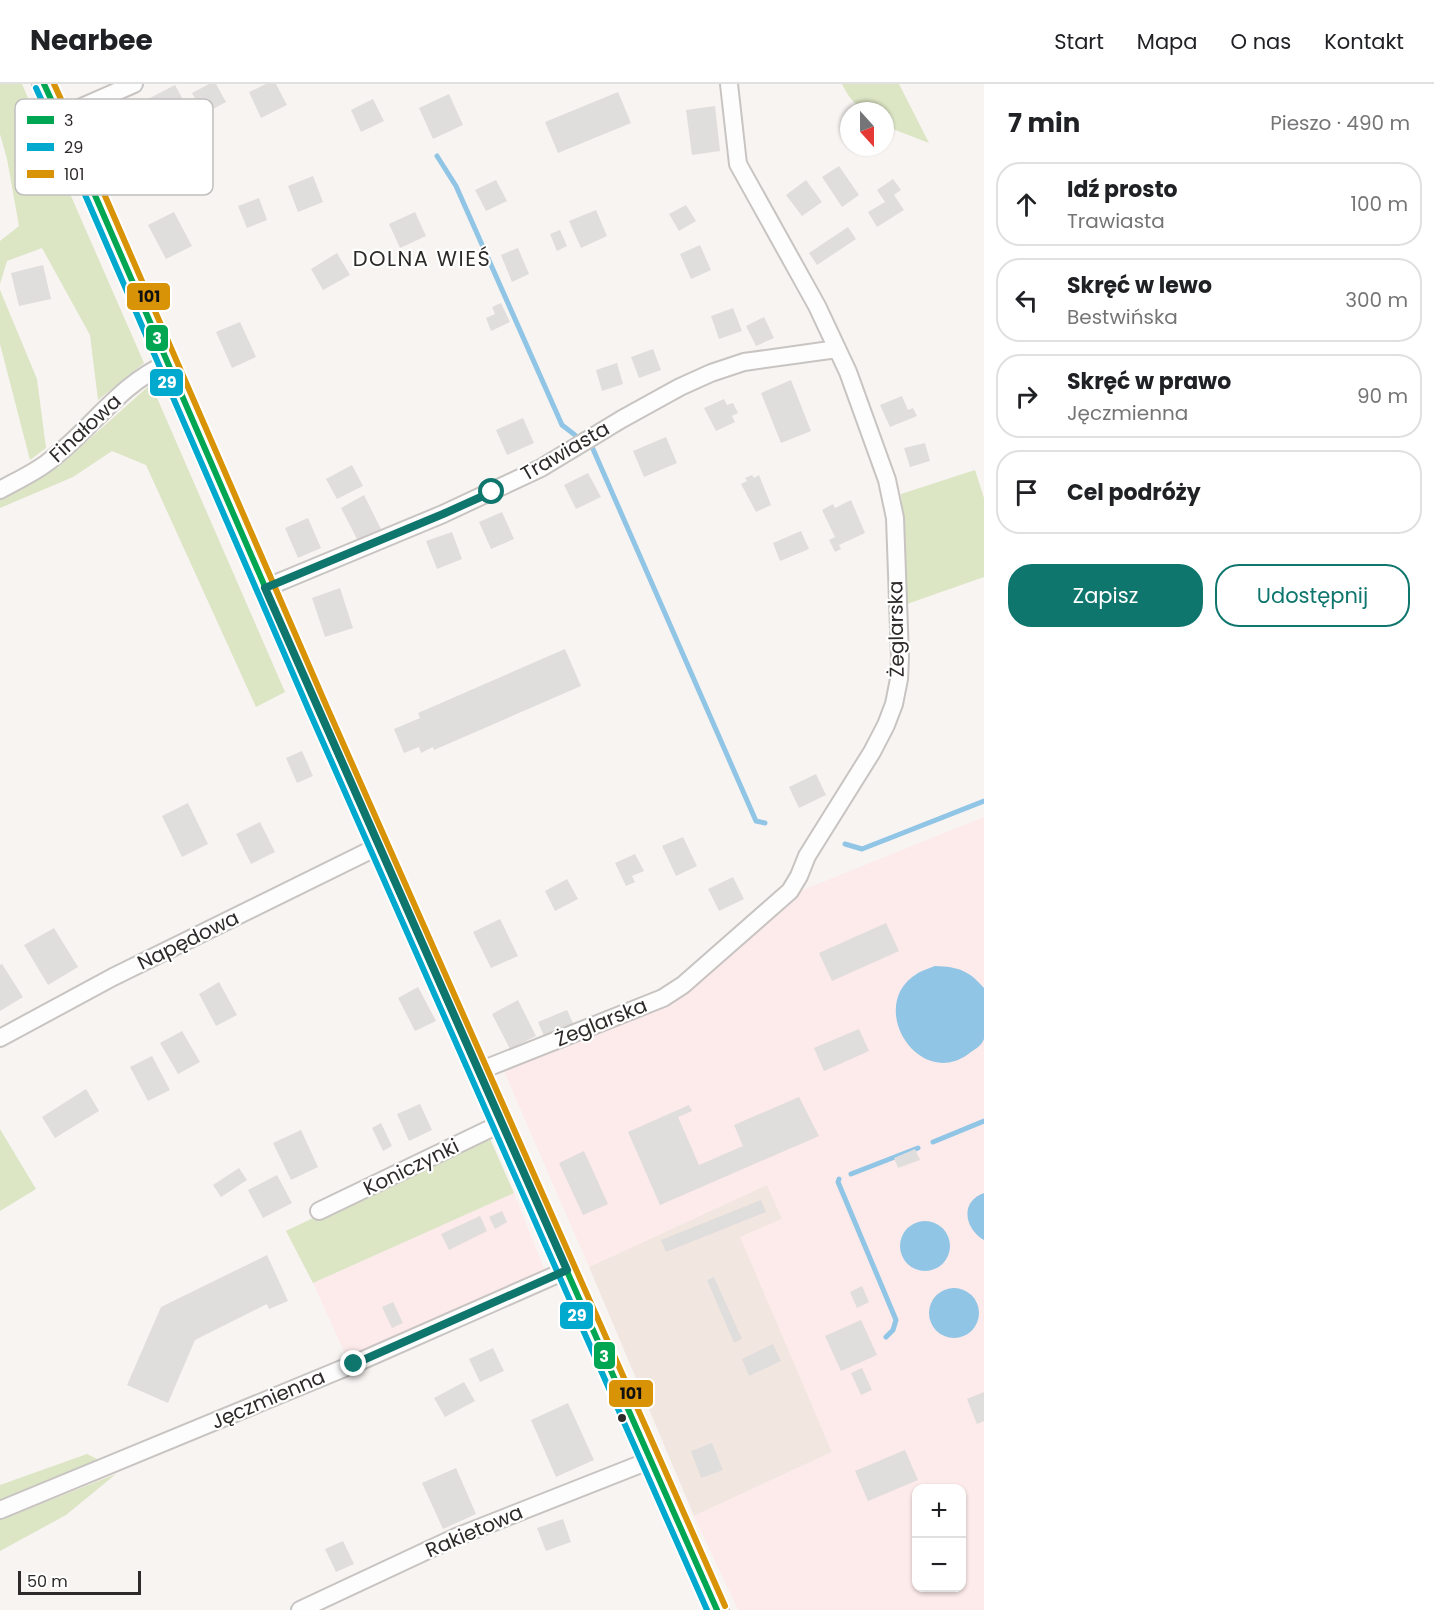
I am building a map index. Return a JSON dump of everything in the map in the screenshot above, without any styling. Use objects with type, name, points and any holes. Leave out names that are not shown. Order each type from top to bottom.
[{"type":"street","points":[[44,84],[51,99]]},
{"type":"street","points":[[100,99],[134,84]]},
{"type":"street","name":"Żeglarska","points":[[479,1071],[663,998],[683,985],[790,891],[812,846],[872,752],[886,725],[896,696],[900,657],[895,518],[887,480],[877,448],[817,306],[738,164],[729,84]]},
{"type":"street","points":[[94,195],[717,1610]]},
{"type":"street","name":"Trawiasta","points":[[265,588],[443,514],[541,468],[622,419],[711,373],[744,362],[837,349]]},
{"type":"street","name":"Finałowa","points":[[0,490],[48,463],[129,386],[157,367],[168,363]]},
{"type":"street","name":"Napędowa","points":[[0,1038],[113,977],[379,846]]},
{"type":"street","name":"Koniczynki","points":[[319,1211],[502,1123]]},
{"type":"street","name":"Jęczmienna","points":[[0,1510],[354,1364],[567,1270]]},
{"type":"street","name":"Rakietowa","points":[[300,1610],[456,1537],[651,1460]]},
{"type":"shaded area","points":[[984,817],[984,1610],[738,1610],[694,1516],[832,1452],[740,1237],[782,1219],[767,1185],[589,1267],[503,1069],[676,1000],[803,890]]},
{"type":"shaded area","points":[[767,1184],[782,1219],[741,1237],[832,1452],[694,1516],[589,1267]]},
{"type":"shaded area","points":[[514,1193],[545,1271],[347,1358],[313,1283]]},
{"type":"green space","points":[[0,84],[22,84],[29,99],[15,99],[15,195],[71,195],[144,363],[98,400],[90,335],[42,248],[7,261],[0,284],[0,241],[19,226],[0,134]]},
{"type":"green space","points":[[842,84],[899,84],[929,143],[894,130],[894,102],[854,102]]},
{"type":"green space","points":[[0,290],[37,379],[46,448],[30,460],[0,344]]},
{"type":"green space","points":[[151,384],[285,692],[256,707],[146,465],[112,451],[73,477],[0,508],[0,499],[58,467]]},
{"type":"green space","points":[[975,470],[984,498],[984,577],[907,604],[901,494]]},
{"type":"green space","points":[[0,1129],[36,1189],[0,1211]]},
{"type":"green space","points":[[488,1134],[514,1193],[313,1283],[286,1231]]},
{"type":"green space","points":[[87,1454],[103,1462],[0,1505],[0,1485]]},
{"type":"green space","points":[[116,1474],[66,1515],[0,1551],[0,1520]]},
{"type":"water","points":[[935,966],[951,967],[963,971],[984,988],[983,1042],[967,1055],[948,1063],[931,1061],[916,1052],[904,1038],[897,1022],[896,1004],[903,987],[918,973]]},
{"type":"water","points":[[984,1193],[984,1240],[972,1229],[968,1209],[976,1197]]},
{"type":"water","points":[[925,1221],[943,1228],[950,1246],[943,1264],[925,1271],[907,1264],[900,1246],[907,1228]]},
{"type":"water","points":[[954,1288],[972,1295],[979,1313],[972,1331],[954,1338],[936,1331],[929,1313],[936,1295]]},
{"type":"building","points":[[209,84],[216,84],[226,102],[213,109],[213,99],[195,99],[192,93]]},
{"type":"building","points":[[266,84],[276,84],[287,105],[261,118],[249,92]]},
{"type":"building","points":[[175,85],[183,99],[148,99]]},
{"type":"building","points":[[618,92],[631,123],[558,153],[545,122]]},
{"type":"building","points":[[449,94],[463,125],[433,139],[419,108]]},
{"type":"building","points":[[373,99],[384,121],[361,132],[351,110]]},
{"type":"building","points":[[715,106],[720,151],[692,155],[686,110]]},
{"type":"building","points":[[839,166],[859,195],[842,207],[822,177]]},
{"type":"building","points":[[313,176],[323,202],[298,212],[288,186]]},
{"type":"building","points":[[893,179],[901,190],[894,195],[904,210],[877,227],[868,212],[885,202],[877,190]]},
{"type":"building","points":[[496,180],[507,201],[486,211],[475,190]]},
{"type":"building","points":[[806,180],[822,202],[802,216],[786,195]]},
{"type":"building","points":[[259,198],[267,220],[247,228],[238,206]]},
{"type":"building","points":[[686,205],[696,221],[679,231],[669,214]]},
{"type":"building","points":[[596,210],[607,236],[581,248],[569,221]]},
{"type":"building","points":[[174,212],[192,246],[166,259],[148,225]]},
{"type":"building","points":[[415,212],[426,236],[400,248],[389,224]]},
{"type":"building","points":[[848,227],[856,239],[817,265],[809,253]]},
{"type":"building","points":[[560,230],[567,246],[557,251],[550,234]]},
{"type":"building","points":[[700,245],[711,270],[691,279],[680,254]]},
{"type":"building","points":[[518,248],[529,274],[512,282],[501,255]]},
{"type":"building","points":[[337,253],[350,275],[323,290],[311,269]]},
{"type":"building","points":[[43,265],[51,299],[19,306],[11,273]]},
{"type":"building","points":[[501,303],[510,322],[491,331],[486,318],[495,314],[492,307]]},
{"type":"building","points":[[733,308],[742,331],[719,339],[711,316]]},
{"type":"building","points":[[764,317],[774,338],[756,346],[746,326]]},
{"type":"building","points":[[240,322],[256,357],[232,368],[216,332]]},
{"type":"building","points":[[653,349],[661,370],[639,378],[631,357]]},
{"type":"building","points":[[617,363],[623,384],[602,391],[596,370]]},
{"type":"building","points":[[791,380],[811,431],[781,443],[761,393]]},
{"type":"building","points":[[902,396],[908,410],[913,408],[917,416],[890,427],[880,405]]},
{"type":"building","points":[[724,399],[727,405],[733,403],[738,413],[732,416],[735,422],[716,431],[704,408]]},
{"type":"building","points":[[523,418],[534,443],[507,455],[496,430]]},
{"type":"building","points":[[666,437],[677,463],[644,477],[633,451]]},
{"type":"building","points":[[925,443],[930,461],[910,467],[904,448]]},
{"type":"building","points":[[352,465],[363,486],[337,499],[326,479]]},
{"type":"building","points":[[588,473],[601,497],[576,509],[564,485]]},
{"type":"building","points":[[752,475],[754,478],[759,475],[771,505],[756,512],[741,484],[747,481],[745,478]]},
{"type":"building","points":[[364,495],[381,529],[358,541],[341,508]]},
{"type":"building","points":[[851,500],[865,533],[839,545],[841,549],[835,552],[829,540],[835,537],[822,510],[833,504],[835,508]]},
{"type":"building","points":[[502,512],[514,539],[491,549],[479,522]]},
{"type":"building","points":[[308,518],[321,548],[298,558],[285,528]]},
{"type":"building","points":[[801,531],[809,549],[780,561],[773,543]]},
{"type":"building","points":[[452,532],[462,559],[437,569],[426,541]]},
{"type":"building","points":[[340,588],[353,628],[325,637],[312,598]]},
{"type":"building","points":[[565,649],[581,686],[434,750],[433,747],[421,753],[419,747],[404,753],[394,729],[420,718],[418,713]]},
{"type":"building","points":[[302,751],[313,776],[297,783],[286,758]]},
{"type":"building","points":[[816,774],[826,795],[799,808],[789,787]]},
{"type":"building","points":[[188,803],[208,844],[182,857],[162,816]]},
{"type":"building","points":[[260,822],[275,852],[251,864],[236,834]]},
{"type":"building","points":[[683,837],[697,866],[676,876],[662,846]]},
{"type":"building","points":[[635,854],[644,871],[632,876],[635,882],[626,886],[615,863]]},
{"type":"building","points":[[733,877],[744,899],[719,911],[708,889]]},
{"type":"building","points":[[567,879],[578,899],[555,911],[545,891]]},
{"type":"building","points":[[500,919],[518,956],[491,968],[473,932]]},
{"type":"building","points":[[886,923],[899,951],[832,981],[819,953]]},
{"type":"building","points":[[54,928],[78,967],[48,985],[24,945]]},
{"type":"building","points":[[2,964],[23,997],[0,1011],[0,965]]},
{"type":"building","points":[[219,982],[237,1015],[216,1026],[199,994]]},
{"type":"building","points":[[418,987],[436,1021],[415,1031],[398,998]]},
{"type":"building","points":[[518,1000],[536,1036],[510,1049],[492,1014]]},
{"type":"building","points":[[567,1010],[573,1023],[544,1036],[538,1022]]},
{"type":"building","points":[[859,1029],[869,1051],[824,1071],[814,1048]]},
{"type":"building","points":[[182,1031],[200,1062],[178,1074],[160,1043]]},
{"type":"building","points":[[152,1056],[170,1090],[148,1101],[130,1067]]},
{"type":"building","points":[[86,1089],[99,1111],[55,1138],[42,1117]]},
{"type":"building","points":[[799,1097],[819,1136],[660,1205],[628,1132],[689,1105],[692,1111],[678,1117],[699,1165],[743,1146],[734,1125]]},
{"type":"building","points":[[420,1104],[432,1130],[409,1141],[397,1114]]},
{"type":"building","points":[[381,1123],[392,1146],[383,1151],[372,1128]]},
{"type":"building","points":[[301,1130],[318,1167],[291,1180],[273,1143]]},
{"type":"building","points":[[915,1149],[920,1160],[898,1168],[894,1158]]},
{"type":"building","points":[[584,1151],[608,1204],[583,1215],[559,1163]]},
{"type":"building","points":[[239,1168],[247,1180],[221,1197],[213,1185]]},
{"type":"building","points":[[277,1175],[292,1203],[263,1218],[248,1190]]},
{"type":"building","points":[[761,1200],[766,1212],[666,1252],[661,1240]]},
{"type":"building","points":[[502,1211],[507,1222],[495,1229],[489,1217]]},
{"type":"building","points":[[480,1216],[487,1231],[449,1250],[441,1234]]},
{"type":"building","points":[[267,1255],[288,1301],[269,1309],[267,1304],[195,1340],[168,1403],[127,1385],[161,1307]]},
{"type":"building","points":[[714,1277],[742,1339],[734,1343],[707,1280]]},
{"type":"building","points":[[862,1286],[869,1302],[857,1308],[850,1292]]},
{"type":"building","points":[[393,1302],[403,1323],[392,1328],[382,1307]]},
{"type":"building","points":[[861,1320],[877,1355],[841,1371],[825,1336]]},
{"type":"building","points":[[773,1344],[781,1361],[749,1376],[742,1359]]},
{"type":"building","points":[[493,1348],[504,1371],[480,1382],[469,1359]]},
{"type":"building","points":[[862,1368],[872,1390],[861,1395],[851,1373]]},
{"type":"building","points":[[464,1382],[475,1401],[445,1417],[434,1398]]},
{"type":"building","points":[[984,1392],[984,1421],[977,1424],[967,1399]]},
{"type":"building","points":[[568,1403],[594,1460],[556,1477],[531,1420]]},
{"type":"building","points":[[712,1443],[723,1470],[701,1478],[691,1451]]},
{"type":"building","points":[[905,1450],[918,1480],[868,1501],[855,1471]]},
{"type":"building","points":[[456,1468],[476,1514],[443,1529],[422,1483]]},
{"type":"building","points":[[563,1519],[571,1542],[546,1551],[537,1528]]},
{"type":"building","points":[[343,1541],[354,1564],[336,1572],[325,1549]]},
{"type":"waterway","points":[[437,156],[456,186],[562,425],[575,435]]},
{"type":"waterway","points":[[593,449],[756,821],[765,823]]},
{"type":"waterway","points":[[845,844],[862,849],[984,801]]},
{"type":"waterway","points":[[933,1142],[984,1121]]},
{"type":"waterway","points":[[851,1174],[918,1148]]},
{"type":"waterway","points":[[839,1179],[838,1182],[896,1320],[893,1330],[886,1337]]},
{"type":"transit line","name":"3","points":[[44,84],[51,99]]},
{"type":"transit line","name":"101","points":[[54,84],[61,99]]},
{"type":"transit line","name":"29","points":[[36,88],[41,99]]},
{"type":"transit line","name":"29","points":[[85,195],[310,713],[707,1610]]},
{"type":"transit line","name":"3","points":[[95,195],[318,709],[717,1610]]},
{"type":"transit line","name":"101","points":[[105,195],[326,705],[725,1606]]},
{"type":"district","name":"DOLNA WIEŚ","points":[[422,258]]},
{"type":"route","points":[[354,1364],[567,1270],[265,588],[492,492]]}]
